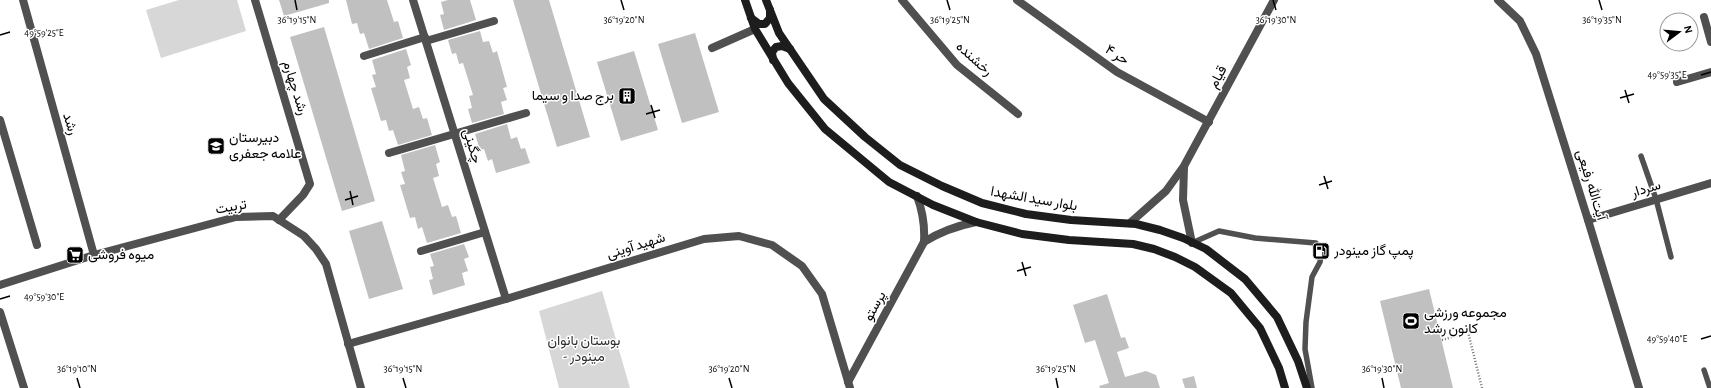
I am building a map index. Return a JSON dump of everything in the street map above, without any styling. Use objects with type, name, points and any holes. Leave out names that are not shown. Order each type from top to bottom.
[{"type":"main road","points":[[745,0],[755,29],[773,62],[788,83],[825,129],[889,182],[933,205],[976,222],[1022,234],[1069,240],[1132,244],[1161,252],[1195,266],[1231,294],[1260,328],[1279,368],[1285,388]]},
{"type":"main road","name":"بلوار سید الشهدا","points":[[766,0],[779,33],[824,99],[865,137],[900,165],[942,186],[982,203],[1026,214],[1071,220],[1130,223],[1160,230],[1206,249],[1245,279],[1277,317],[1298,361],[1307,388]]},
{"type":"main road","points":[[752,18],[759,24],[765,24],[770,18],[770,9]]},
{"type":"main road","points":[[773,62],[772,52],[776,47],[782,46],[790,50]]},
{"type":"street","name":"رشد","points":[[23,0],[48,96],[94,255]]},
{"type":"street","name":"رشد چهارم","points":[[255,0],[310,184],[303,195],[279,220]]},
{"type":"street","name":"چگینی","points":[[413,0],[506,299]]},
{"type":"street","name":"رخشنده","points":[[902,0],[957,65],[1018,114]]},
{"type":"street","name":"حر ۴","points":[[1017,0],[1117,72],[1209,122]]},
{"type":"street","name":"قیام","points":[[1130,223],[1166,191],[1184,166],[1274,0]]},
{"type":"street","name":"آیت‌الله رفیعی","points":[[1498,0],[1520,21],[1536,54],[1639,388]]},
{"type":"street","points":[[1704,17],[1711,42]]},
{"type":"street","points":[[364,56],[494,21]]},
{"type":"street","points":[[712,48],[755,29]]},
{"type":"street","points":[[1678,82],[1711,72]]},
{"type":"street","points":[[389,153],[526,113]]},
{"type":"street","points":[[0,120],[37,245]]},
{"type":"street","name":"قیام","points":[[1184,166],[1183,200],[1192,243]]},
{"type":"street","name":"سردار","points":[[1588,220],[1711,183]]},
{"type":"street","name":"پرستو","points":[[849,385],[924,242],[925,226],[923,211],[917,196]]},
{"type":"street","name":"تربیت","points":[[0,285],[94,255],[236,217],[273,216],[304,236],[316,249],[326,264],[361,388]]},
{"type":"street","points":[[924,242],[940,232],[957,226],[976,222]]},
{"type":"street","points":[[421,251],[485,232]]},
{"type":"street","name":"شهید آوینی","points":[[348,344],[506,299],[704,239],[739,236],[772,245],[802,266],[822,294],[849,385]]},
{"type":"street","points":[[0,312],[24,388]]},
{"type":"lane","points":[[1641,156],[1656,199],[1671,256]]},
{"type":"lane","points":[[1192,243],[1219,231],[1255,238],[1316,243],[1321,255],[1320,262],[1312,277],[1306,322],[1305,349],[1312,388]]},
{"type":"lane","points":[[1704,370],[1710,388]]},
{"type":"path","points":[[1442,340],[1468,332],[1482,388]]},
{"type":"green space","points":[[179,0],[237,0],[246,31],[161,58],[146,10]]},
{"type":"green space","name":"بوستان بانوان - مینودر","points":[[602,291],[630,388],[559,388],[539,311]]},
{"type":"building","points":[[279,0],[329,0],[329,3],[284,16]]},
{"type":"building","points":[[346,0],[387,0],[394,22],[398,21],[403,38],[369,49],[364,33],[360,34],[357,23],[352,24]]},
{"type":"building","points":[[448,0],[470,0],[476,20],[444,30],[440,15],[444,14],[441,2]]},
{"type":"building","points":[[513,0],[549,0],[590,137],[557,147]]},
{"type":"building","points":[[324,27],[375,201],[342,211],[290,37]]},
{"type":"building","points":[[480,31],[483,42],[489,41],[493,53],[497,51],[507,87],[503,88],[507,100],[501,102],[504,114],[472,123],[468,109],[472,108],[469,96],[473,95],[463,63],[459,64],[456,53],[452,54],[448,40]]},
{"type":"building","points":[[695,33],[719,112],[682,123],[658,44]]},
{"type":"building","points":[[406,49],[411,65],[407,67],[410,78],[404,80],[413,109],[419,107],[423,119],[427,118],[432,135],[398,145],[393,130],[389,131],[386,120],[381,121],[371,88],[376,87],[372,75],[376,74],[372,60]]},
{"type":"building","name":"برج صدا و سیما","points":[[634,51],[658,130],[621,141],[597,62]]},
{"type":"building","points":[[507,124],[511,139],[517,137],[521,149],[525,148],[530,163],[496,173],[492,159],[488,161],[484,149],[480,150],[475,134]]},
{"type":"building","points":[[435,145],[440,162],[436,164],[439,176],[433,178],[442,207],[448,205],[452,217],[456,216],[461,233],[427,243],[422,227],[418,229],[415,217],[410,218],[400,185],[405,184],[401,172],[405,171],[401,155]]},
{"type":"building","points":[[382,221],[403,289],[369,299],[349,231]]},
{"type":"building","points":[[464,244],[469,257],[464,259],[468,271],[462,273],[465,285],[433,295],[429,280],[433,279],[430,267],[434,266],[430,254]]},
{"type":"building","name":"مجموعه ورزشی کانون رشد","points":[[1429,289],[1453,388],[1401,388],[1380,301]]},
{"type":"building","points":[[1107,294],[1121,338],[1125,337],[1129,348],[1117,352],[1125,377],[1146,371],[1156,375],[1160,388],[1100,388],[1099,386],[1109,383],[1095,340],[1085,343],[1073,305]]},
{"type":"building","points":[[1194,376],[1197,388],[1185,388],[1182,379]]},
{"type":"place","name":"برج صدا و سیما","points":[[627,96]]},
{"type":"place","name":"دبیرستان علامه جعفری","points":[[216,146]]},
{"type":"place","name":"پمپ گاز مینودر","points":[[1321,251]]},
{"type":"place","name":"میوه فروشی","points":[[75,255]]},
{"type":"place","name":"مجموعه ورزشی کانون رشد","points":[[1411,321]]}]
